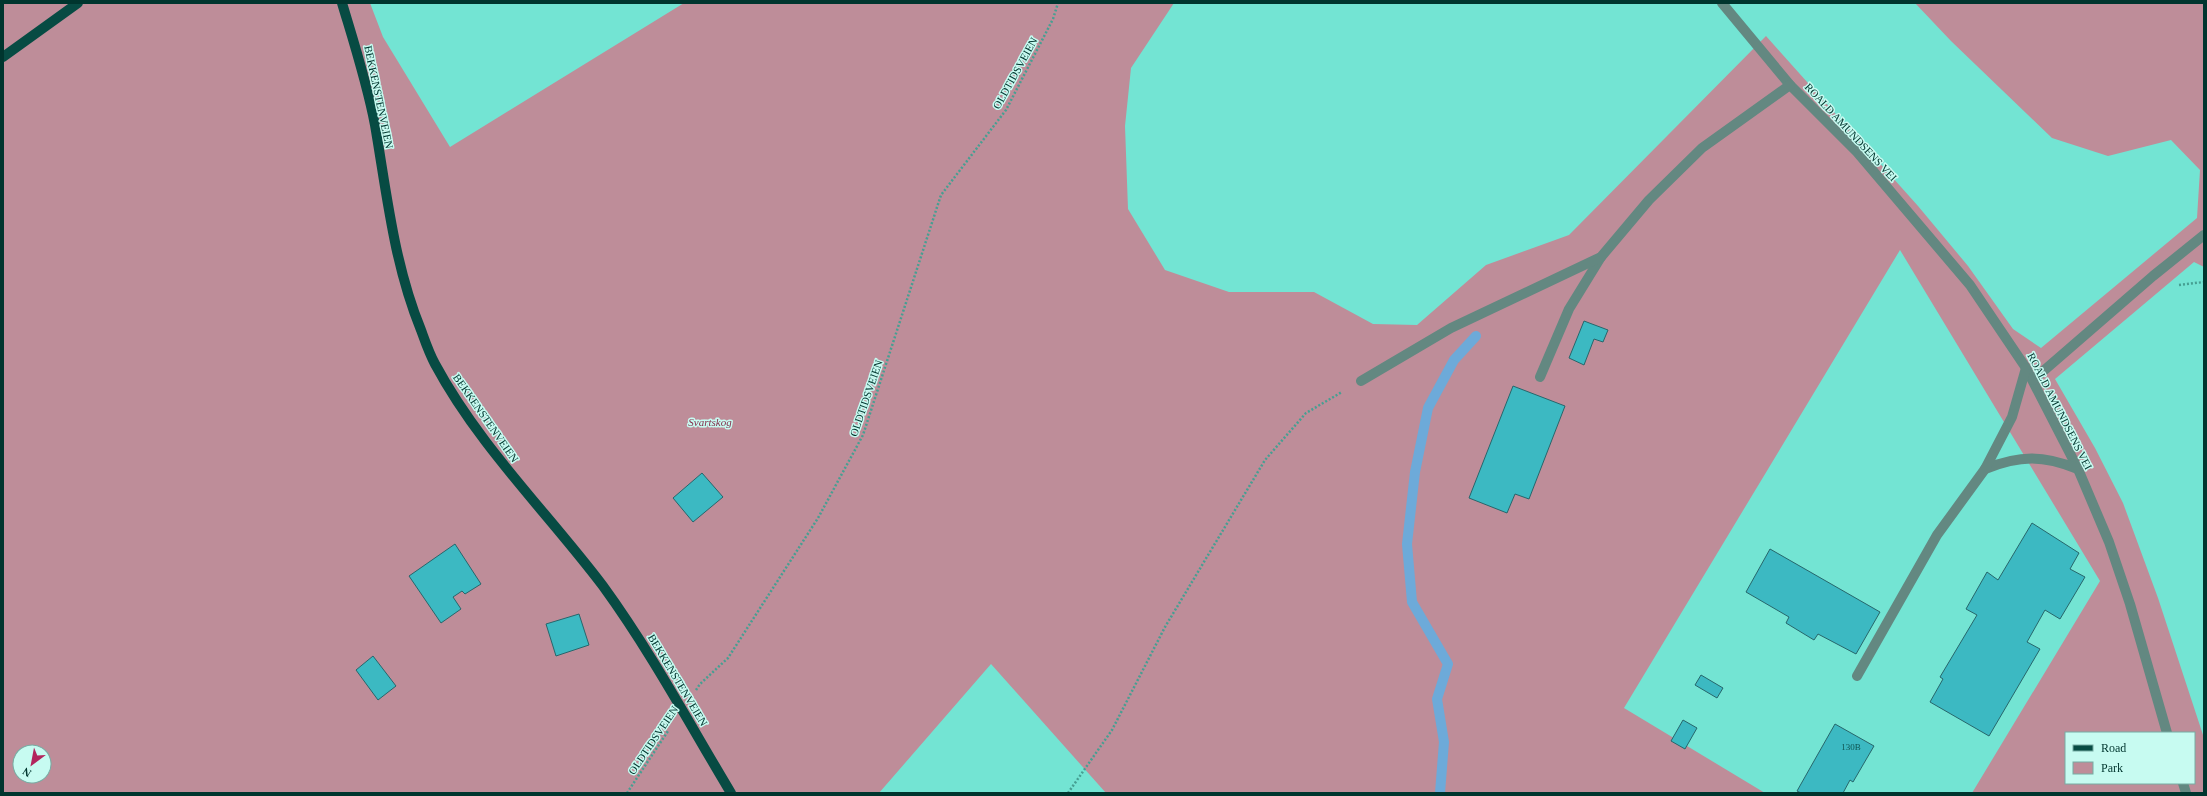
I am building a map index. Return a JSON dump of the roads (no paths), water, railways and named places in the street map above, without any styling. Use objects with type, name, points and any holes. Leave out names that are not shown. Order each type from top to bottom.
[{"type":"main road","points":[[3,57],[78,3]]},
{"type":"main road","name":"BEKKENSTENVEIEN","points":[[342,3],[360,62],[374,123],[388,214],[400,268],[414,313],[434,363],[469,419],[504,466],[602,586],[648,652],[731,793]]},
{"type":"street","name":"ROALD AMUNDSENS VEI","points":[[1722,3],[1790,85],[1857,152],[1970,285],[2026,368],[2078,469],[2109,542],[2128,597],[2167,732]]},
{"type":"street","points":[[1540,376],[1569,309],[1601,257],[1649,200],[1702,148],[1790,85]]},
{"type":"street","points":[[2033,380],[2153,276],[2204,235]]},
{"type":"street","points":[[1361,381],[1450,328],[1601,257]]},
{"type":"street","points":[[1857,676],[1937,535],[1985,469],[2012,417],[2026,368]]},
{"type":"street","points":[[1985,469],[2017,458],[2030,458],[2064,464],[2078,469]]},
{"type":"waterway","points":[[1440,793],[1444,742],[1437,699],[1448,664],[1412,602],[1407,544],[1415,472],[1428,408],[1454,360],[1476,336]]},
{"type":"park label","name":"Svartskog","points":[[710,422]]}]
